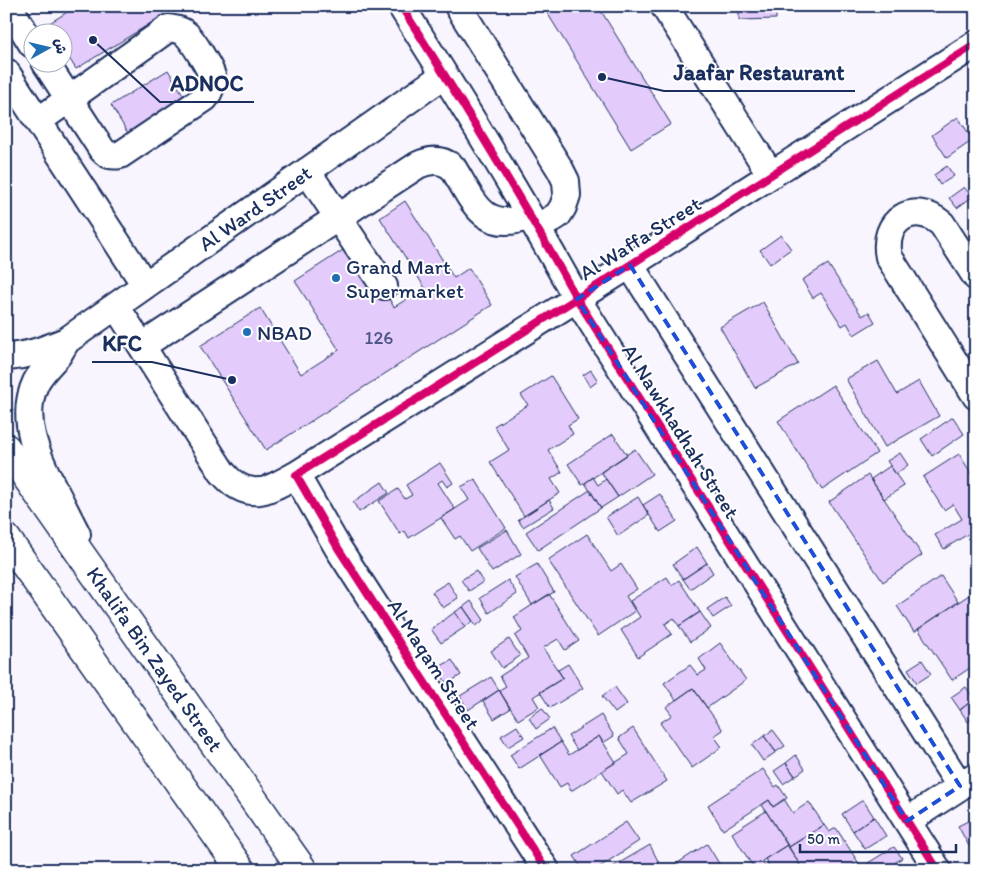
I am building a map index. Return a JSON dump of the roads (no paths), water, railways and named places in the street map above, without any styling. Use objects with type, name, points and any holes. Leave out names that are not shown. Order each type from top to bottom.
[{"type":"highway","name":"Khalifa Bin Zayed Street","points":[[6,448],[303,870]]},
{"type":"highway","points":[[6,538],[241,870]]},
{"type":"street","name":"Al Nawkhadhah Street","points":[[401,6],[534,222],[577,299],[938,870]]},
{"type":"street","points":[[148,342],[425,161],[433,160],[448,163],[478,208],[488,217],[497,221],[534,222],[558,215],[563,208],[567,195],[566,181],[458,6]]},
{"type":"street","points":[[664,6],[771,175]]},
{"type":"street","points":[[11,10],[22,28]]},
{"type":"street","points":[[38,121],[69,100],[168,17],[188,35],[212,75],[211,86],[205,98],[120,155],[114,156],[102,151],[69,100],[51,72]]},
{"type":"street","name":"Al Waffa Street","points":[[116,306],[148,342],[188,419],[222,472],[237,486],[245,490],[261,492],[296,475],[577,299],[976,44]]},
{"type":"street","points":[[6,72],[146,285]]},
{"type":"street","name":"Al Ward Street","points":[[6,357],[24,356],[39,352],[66,341],[444,74]]},
{"type":"street","points":[[307,171],[384,286]]},
{"type":"street","points":[[976,277],[942,224],[929,215],[913,214],[905,216],[898,220],[889,233],[887,241],[889,257],[976,396]]},
{"type":"street","points":[[630,265],[968,781],[907,821]]},
{"type":"street","name":"Al Ward Street","points":[[66,341],[59,354],[40,374],[30,403],[30,424],[40,462],[106,590]]},
{"type":"street","name":"Al Maqam Street","points":[[296,475],[338,548],[546,870]]},
{"type":"place","name":"ADNOC","points":[[93,40]]},
{"type":"place","name":"Jaafar Restaurant","points":[[602,77]]},
{"type":"place","name":"Grand Mart Supermarket","points":[[336,278]]},
{"type":"place","name":"NBAD","points":[[247,332]]},
{"type":"place","name":"KFC","points":[[232,380]]}]
